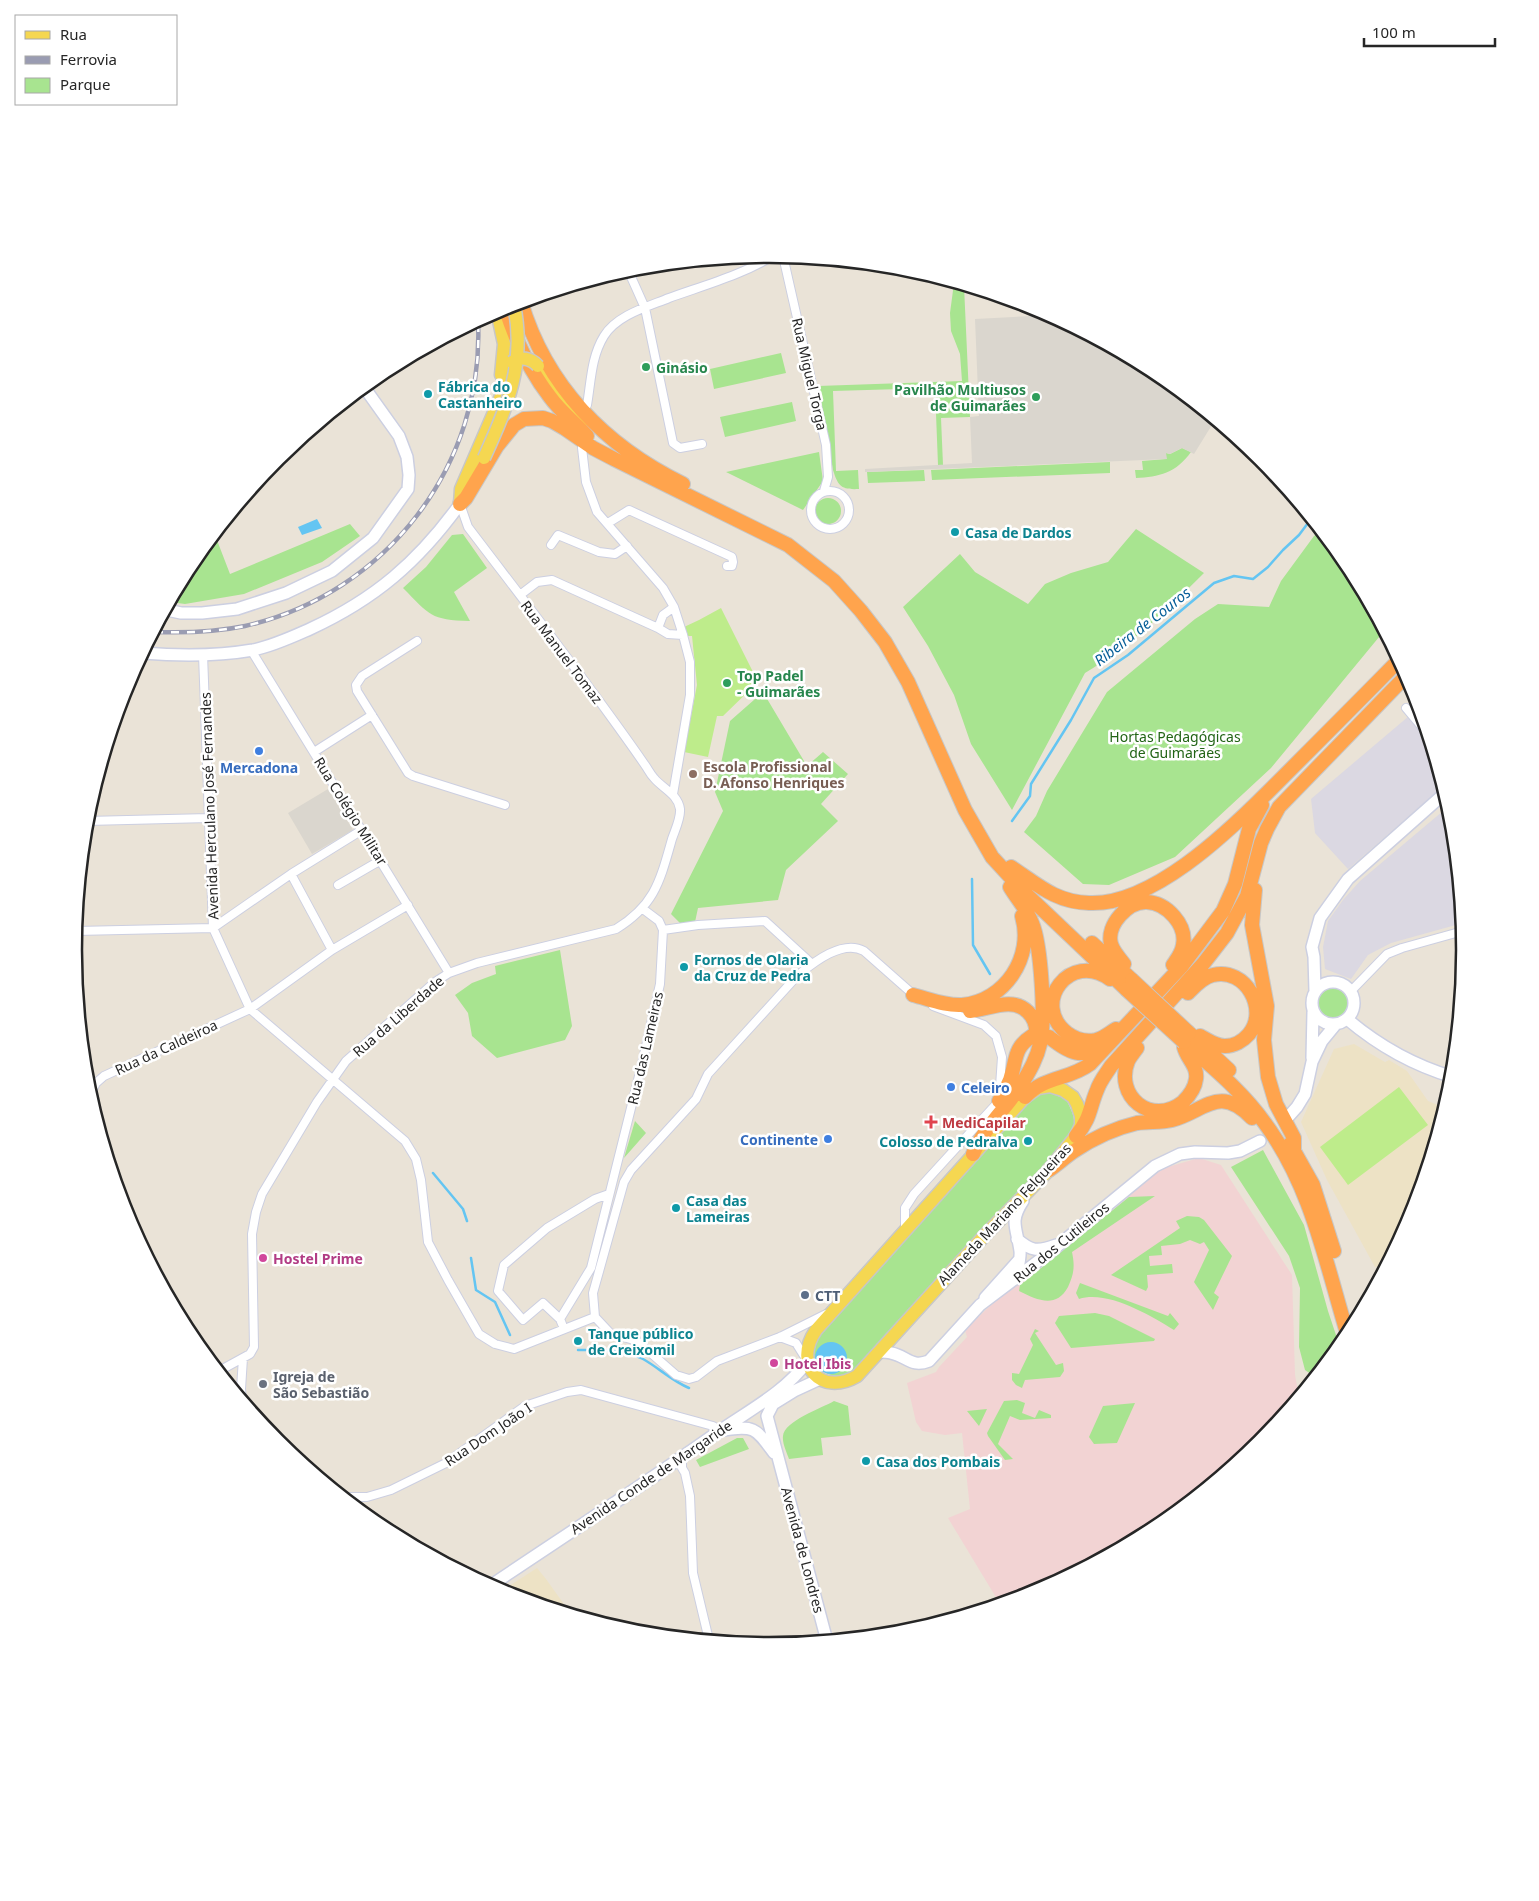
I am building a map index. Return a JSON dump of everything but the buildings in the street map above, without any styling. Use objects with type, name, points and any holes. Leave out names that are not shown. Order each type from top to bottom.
[{"type":"highway","points":[[524,310],[536,342],[556,378],[567,394],[594,424],[640,459],[674,479],[792,538],[840,575],[868,605],[897,645],[916,678],[983,824],[1008,870],[1010,888],[1021,912],[1025,935],[1019,964],[1009,981],[991,995],[962,1005],[941,1003],[913,995]]},
{"type":"highway","points":[[508,316],[514,335],[530,368],[550,398],[614,459]]},
{"type":"highway","points":[[460,504],[466,498],[505,435],[514,425],[524,419],[535,417],[552,420],[593,448],[788,545],[834,582],[861,611],[885,642],[908,682],[968,816],[989,851],[1186,1037],[1250,1105],[1313,1184],[1352,1314]]},
{"type":"highway","points":[[1008,870],[1043,890],[1066,900],[1090,904],[1128,896],[1157,882],[1201,853],[1239,821],[1394,665]]},
{"type":"highway","points":[[1076,1136],[1090,1117],[1096,1090],[1111,1066],[1172,1000],[1227,933],[1248,896],[1267,829],[1279,807],[1401,681]]},
{"type":"highway","points":[[1025,1097],[1039,1084],[1085,1068],[1194,951],[1223,911],[1234,884],[1249,829],[1264,802],[1291,770]]},
{"type":"highway","points":[[1255,870],[1257,880],[1252,925],[1267,1006],[1264,1040],[1266,1067],[1276,1104],[1294,1138],[1290,1153],[1314,1218],[1345,1325]]},
{"type":"highway","points":[[973,1154],[979,1140],[1015,1095],[1029,1073],[1038,1051],[1043,1024],[1038,948],[1032,922],[1010,888]]},
{"type":"highway","points":[[1129,984],[1129,970],[1111,944],[1112,930],[1122,914],[1129,908],[1145,902],[1153,902],[1173,915],[1184,937],[1182,950],[1163,977],[1161,987]]},
{"type":"highway","points":[[1106,1037],[1086,1041],[1070,1035],[1064,1030],[1056,1020],[1053,1012],[1052,1004],[1056,989],[1068,976],[1084,970],[1129,984]]},
{"type":"highway","points":[[1172,1000],[1182,999],[1200,982],[1212,975],[1218,974],[1240,980],[1252,994],[1255,1001],[1257,1017],[1251,1032],[1239,1042],[1226,1046],[1186,1037]]},
{"type":"highway","points":[[937,1008],[964,1011],[1008,1004],[1022,1007],[1032,1016],[1036,1026],[1036,1038],[1029,1073]]},
{"type":"highway","points":[[1050,1037],[1065,1050],[1077,1053],[1092,1051],[1111,1032],[1124,1026]]},
{"type":"highway","points":[[1144,1032],[1142,1042],[1128,1060],[1126,1082],[1134,1100],[1141,1107],[1150,1111],[1162,1112],[1174,1108],[1185,1100],[1193,1089],[1196,1078],[1195,1067],[1185,1050],[1186,1037]]},
{"type":"highway","points":[[999,1100],[1011,1078],[1017,1050],[1032,1036]]},
{"type":"highway","points":[[1049,1170],[1082,1146],[1108,1134],[1138,1123],[1174,1119],[1205,1104],[1220,1102],[1234,1104],[1246,1112],[1275,1149],[1290,1153]]},
{"type":"main road","points":[[150,653],[188,655],[252,650],[285,640],[325,622],[360,603],[394,578],[432,539],[460,504],[502,419],[514,383],[518,352],[515,313]]},
{"type":"main road","points":[[496,409],[504,344],[499,320]]},
{"type":"main road","points":[[460,504],[461,489],[502,394],[509,364],[515,360],[524,358],[534,362],[576,414],[608,441],[618,443]]},
{"type":"main road","points":[[173,611],[202,614],[237,608],[286,593],[332,571],[372,538],[408,489],[409,475],[407,457],[399,436],[368,393]]},
{"type":"main road","points":[[1289,1116],[1305,1094],[1312,1062],[1314,957],[1312,947],[1320,918],[1348,879],[1439,798]]},
{"type":"main road","points":[[1312,1062],[1322,1041],[1336,1024],[1347,1019],[1354,1004],[1351,991],[1342,984],[1332,981],[1321,970],[1314,957]]},
{"type":"main road","points":[[1314,991],[1324,983],[1332,981]]},
{"type":"main road","points":[[1313,1012],[1324,1022],[1336,1024]]},
{"type":"main road","points":[[1347,1019],[1370,1038],[1425,1069],[1445,1075]]},
{"type":"main road","name":"Alameda Mariano Felgueiras","points":[[807,1362],[806,1349],[816,1330],[1025,1097],[1044,1086],[1056,1087],[1068,1093],[1077,1104],[1081,1116],[1081,1125],[1076,1136],[1049,1170],[1018,1200],[862,1371],[851,1380],[833,1383],[820,1379]]},
{"type":"main road","name":"Rua dos Cutileiros","points":[[879,1352],[892,1353],[914,1363],[920,1364],[929,1361],[980,1306],[1162,1162],[1180,1154],[1240,1151],[1260,1141]]},
{"type":"main road","points":[[1016,1279],[1020,1253],[1014,1226],[1016,1213],[1031,1188]]},
{"type":"main road","points":[[1017,1239],[1031,1249],[1041,1250],[1058,1244]]},
{"type":"main road","points":[[980,1306],[989,1292],[1019,1260]]},
{"type":"main road","points":[[807,1362],[810,1369],[820,1379]]},
{"type":"main road","name":"Avenida Conde de Margaride","points":[[500,1582],[682,1458],[797,1376],[807,1362]]},
{"type":"main road","name":"Avenida de Londres","points":[[820,1379],[794,1391],[773,1404],[767,1416],[826,1635]]},
{"type":"main road","name":"Avenida de Londres","points":[[720,1431],[746,1427],[758,1431],[778,1460]]},
{"type":"street","points":[[587,406],[594,356],[605,334],[622,320],[645,308],[759,263]]},
{"type":"street","name":"Rua Miguel Torga","points":[[785,264],[826,445],[828,477],[824,492]]},
{"type":"street","points":[[631,278],[645,308],[673,443],[680,448],[702,444]]},
{"type":"street","points":[[582,448],[586,482],[597,512],[663,588],[674,607],[683,635],[690,662],[690,695],[673,794]]},
{"type":"street","points":[[828,477],[837,492],[846,500],[849,512],[840,526],[828,529],[816,524],[810,512],[814,499],[824,492],[837,492]]},
{"type":"street","name":"Rua Manuel Tomaz","points":[[460,504],[468,527],[618,727],[654,779],[673,794]]},
{"type":"street","points":[[608,523],[629,510],[732,557],[734,562],[732,566],[727,566]]},
{"type":"street","points":[[551,545],[558,535],[600,552],[615,554],[627,546]]},
{"type":"street","points":[[520,595],[537,582],[552,580],[668,634],[683,635]]},
{"type":"street","points":[[658,628],[663,615],[674,607]]},
{"type":"street","points":[[417,641],[358,680],[356,685],[357,691],[405,769],[413,776],[505,805]]},
{"type":"street","name":"Rua Colégio Militar","points":[[252,650],[450,973]]},
{"type":"street","name":"Avenida Herculano José Fernandes","points":[[203,654],[213,928],[250,1009]]},
{"type":"street","points":[[1406,708],[1416,720]]},
{"type":"street","points":[[314,752],[372,715]]},
{"type":"street","name":"Rua da Liberdade","points":[[243,1358],[250,1354],[254,1347],[252,1234],[262,1194],[288,1149],[346,1061],[435,982],[450,973],[477,963],[616,929],[632,920],[652,897],[664,866],[680,809],[673,794]]},
{"type":"street","points":[[95,821],[209,818]]},
{"type":"street","points":[[83,931],[213,928],[291,874],[362,830]]},
{"type":"street","points":[[338,885],[381,860]]},
{"type":"street","points":[[291,874],[332,950]]},
{"type":"street","name":"Rua da Caldeiroa","points":[[96,1084],[104,1076],[250,1009],[332,950],[408,905]]},
{"type":"street","points":[[643,909],[659,921],[663,930],[698,925],[765,921],[812,964]]},
{"type":"street","name":"Rua das Lameiras","points":[[560,1319],[591,1268],[631,1113],[660,984],[663,930]]},
{"type":"street","points":[[1351,991],[1388,954],[1402,948],[1456,933]]},
{"type":"street","points":[[833,1311],[794,1329],[780,1338],[718,1361],[696,1377],[689,1379],[676,1375],[637,1342],[610,1333],[595,1317],[593,1294],[624,1182],[631,1170],[696,1099],[708,1074],[798,975],[812,964],[846,948],[859,948],[913,995],[937,1008],[984,1025],[996,1036],[1002,1057],[999,1100],[914,1194],[905,1208],[905,1230]]},
{"type":"street","points":[[250,1009],[405,1141],[416,1159],[421,1180],[428,1242],[479,1334],[495,1344],[514,1350],[595,1317]]},
{"type":"street","points":[[562,1331],[560,1319],[543,1303],[523,1320],[498,1291],[504,1265],[547,1228],[595,1199],[609,1194]]},
{"type":"street","points":[[780,1338],[796,1343],[807,1362]]},
{"type":"street","points":[[224,1368],[243,1358]]},
{"type":"street","points":[[241,1389],[243,1358]]},
{"type":"street","name":"Rua Dom João I","points":[[352,1497],[367,1497],[399,1486],[446,1463],[525,1406],[567,1392],[581,1390],[714,1426],[720,1431]]},
{"type":"street","points":[[682,1458],[682,1468],[685,1473],[690,1496],[693,1573],[708,1634]]},
{"type":"shaded area","points":[[1032,316],[1073,334],[1151,379],[1188,405],[1212,425],[1194,454],[1182,448],[1170,454],[1166,453],[1167,459],[865,472],[865,469],[972,463],[970,417],[979,416],[975,319]]},
{"type":"shaded area","points":[[1409,716],[1419,729],[1437,791],[1348,869],[1315,833],[1311,799]]},
{"type":"shaded area","points":[[328,789],[353,830],[312,854],[288,813]]},
{"type":"shaded area","points":[[1442,812],[1451,861],[1455,925],[1391,943],[1368,955],[1351,979],[1325,969],[1323,947],[1328,921],[1360,881]]},
{"type":"shaded area","points":[[1354,1044],[1385,1062],[1389,1060],[1407,1071],[1428,1101],[1438,1105],[1420,1171],[1404,1213],[1386,1254],[1379,1266],[1375,1267],[1327,1180],[1301,1122],[1334,1049]]},
{"type":"shaded area","points":[[1199,1158],[1221,1165],[1292,1275],[1295,1375],[1298,1389],[1255,1436],[1222,1467],[1188,1496],[1151,1522],[1073,1567],[997,1598],[948,1518],[970,1509],[962,1433],[945,1435],[922,1431],[916,1422],[907,1383],[936,1372],[967,1337],[965,1330],[996,1300],[1161,1169]]},
{"type":"shaded area","points":[[537,1568],[565,1606],[549,1601],[509,1586]]},
{"type":"green space","points":[[953,289],[964,292],[970,417],[941,418],[943,465],[938,465],[935,388],[833,391],[836,471],[858,470],[859,489],[844,488],[837,480],[833,470],[818,386],[962,381],[960,354],[951,331],[950,313]]},
{"type":"green space","points":[[781,353],[786,373],[714,389],[710,369]]},
{"type":"green space","points":[[792,402],[796,421],[725,437],[720,417]]},
{"type":"green space","points":[[1182,448],[1191,452],[1173,469],[1160,475],[1136,478],[1135,470],[1143,470],[1142,461],[1166,459],[1166,453],[1170,454]]},
{"type":"green space","points":[[819,452],[823,481],[803,510],[726,472]]},
{"type":"green space","points":[[1110,462],[1110,473],[932,480],[931,470]]},
{"type":"green space","points":[[924,470],[925,481],[868,483],[867,472]]},
{"type":"green space","points":[[828,498],[837,502],[841,511],[837,520],[828,524],[819,520],[815,511],[819,502]]},
{"type":"green space","points":[[350,524],[360,536],[322,562],[244,594],[185,604],[177,603],[217,541],[230,574]]},
{"type":"green space","points":[[1136,529],[1204,573],[1162,614],[1117,651],[1085,673],[1012,810],[971,744],[954,695],[928,646],[903,607],[960,554],[975,572],[1028,604],[1045,584],[1071,573],[1108,562]]},
{"type":"green space","points":[[463,534],[487,568],[454,592],[470,621],[438,617],[426,610],[403,588],[426,567],[452,535]]},
{"type":"green space","name":"Hortas Pedagógicas de Guimarães","points":[[1317,534],[1341,569],[1380,636],[1271,768],[1175,857],[1109,885],[1083,884],[1024,832],[1036,816],[1047,791],[1107,692],[1195,619],[1218,604],[1269,607],[1281,581]]},
{"type":"green space","name":"Top Padel - Guimarães","points":[[721,608],[758,682],[723,716],[717,716],[708,757],[684,752],[697,685],[692,636],[687,636],[684,627]]},
{"type":"green space","points":[[763,692],[807,766],[823,752],[848,774],[821,804],[838,821],[786,870],[778,900],[698,908],[695,922],[682,925],[671,914],[723,811],[715,792],[730,721]]},
{"type":"green space","points":[[560,950],[572,1026],[565,1040],[497,1058],[472,1036],[468,1013],[455,995],[472,983],[496,974],[495,966]]},
{"type":"green space","points":[[1333,986],[1340,987],[1345,991],[1349,996],[1349,1010],[1345,1015],[1340,1019],[1333,1020],[1326,1019],[1321,1015],[1317,1010],[1316,1003],[1317,996],[1321,991],[1326,987]]},
{"type":"green space","points":[[1399,1087],[1428,1125],[1348,1185],[1320,1147]]},
{"type":"green space","points":[[1047,1092],[1066,1099],[1074,1118],[1071,1132],[1062,1145],[858,1367],[839,1376],[833,1376],[822,1371],[813,1360],[816,1339],[1026,1103],[1038,1094]]},
{"type":"green space","points":[[635,1121],[646,1133],[624,1158]]},
{"type":"green space","points":[[1263,1150],[1304,1225],[1337,1338],[1311,1374],[1305,1370],[1299,1347],[1300,1288],[1289,1256],[1231,1167]]},
{"type":"green space","points":[[1155,1196],[1072,1252],[1074,1266],[1072,1278],[1068,1287],[1058,1298],[1046,1301],[1019,1291],[1020,1285],[1129,1197]]},
{"type":"green space","points":[[1187,1216],[1199,1217],[1204,1220],[1232,1256],[1214,1293],[1219,1297],[1213,1310],[1194,1282],[1209,1250],[1204,1242],[1200,1244],[1190,1240],[1180,1244],[1161,1246],[1162,1255],[1149,1256],[1150,1266],[1172,1264],[1173,1273],[1147,1275],[1148,1287],[1146,1291],[1111,1275],[1180,1228],[1176,1221]]},
{"type":"green space","points":[[1080,1283],[1168,1316],[1170,1313],[1179,1324],[1174,1330],[1141,1311],[1115,1301],[1090,1297],[1079,1299],[1076,1293]]},
{"type":"green space","points":[[1095,1313],[1109,1316],[1155,1339],[1154,1341],[1071,1348],[1055,1323],[1059,1316]]},
{"type":"green space","points":[[1035,1329],[1039,1331],[1035,1333],[1056,1365],[1063,1363],[1064,1371],[1060,1377],[1025,1380],[1022,1388],[1012,1380],[1012,1373],[1019,1374],[1033,1345],[1030,1339]]},
{"type":"green space","points":[[1017,1400],[1025,1403],[1022,1413],[1035,1418],[1039,1410],[1051,1415],[1051,1418],[1020,1420],[1010,1416],[998,1444],[1013,1459],[1005,1460],[987,1433],[1004,1401]]},
{"type":"green space","points":[[834,1401],[848,1406],[851,1435],[821,1438],[823,1455],[789,1459],[783,1442],[785,1430],[804,1415]]},
{"type":"green space","points":[[1135,1403],[1117,1443],[1094,1444],[1089,1437],[1103,1406]]},
{"type":"green space","points":[[987,1409],[979,1426],[967,1411]]},
{"type":"green space","points":[[737,1438],[743,1438],[749,1449],[700,1467],[696,1460]]},
{"type":"water","points":[[317,519],[322,528],[302,535],[298,527]]},
{"type":"water","points":[[831,1342],[837,1343],[842,1347],[846,1352],[846,1364],[842,1369],[837,1373],[831,1374],[825,1373],[820,1369],[816,1364],[815,1358],[816,1352],[820,1347],[825,1343]]},
{"type":"waterway","name":"Ribeira de Couros","points":[[1012,821],[1030,796],[1031,784],[1071,720],[1094,678],[1128,655],[1214,583],[1234,576],[1253,579],[1268,567],[1308,523]]},
{"type":"waterway","name":"Ribeira de Couros","points":[[972,879],[973,945],[990,974]]},
{"type":"waterway","name":"Ribeira de Couros","points":[[433,1173],[463,1209],[467,1221]]},
{"type":"waterway","name":"Ribeira de Couros","points":[[471,1258],[476,1290],[495,1302],[510,1335]]},
{"type":"waterway","name":"Ribeira de Couros","points":[[578,1350],[627,1353],[643,1359],[689,1388]]},
{"type":"railway","points":[[161,632],[223,630],[245,626],[296,610],[342,585],[383,553],[417,516],[445,472],[464,425],[476,374],[478,329]]},
{"type":"place","name":"Ginásio","points":[[646,367]]},
{"type":"place","name":"Fábrica do Castanheiro","points":[[428,394]]},
{"type":"place","name":"Pavilhão Multiusos de Guimarães","points":[[1036,397]]},
{"type":"place","name":"Casa de Dardos","points":[[955,532]]},
{"type":"place","name":"Top Padel - Guimarães","points":[[727,683]]},
{"type":"place","name":"Mercadona","points":[[259,751]]},
{"type":"place","name":"Escola Profissional D. Afonso Henriques","points":[[693,774]]},
{"type":"place","name":"Fornos de Olaria da Cruz de Pedra","points":[[684,967]]},
{"type":"place","name":"Celeiro","points":[[951,1087]]},
{"type":"place","name":"MediCapilar","points":[[931,1122]]},
{"type":"place","name":"Continente","points":[[828,1139]]},
{"type":"place","name":"Colosso de Pedralva","points":[[1028,1141]]},
{"type":"place","name":"Casa das Lameiras","points":[[676,1208]]},
{"type":"place","name":"Hostel Prime","points":[[263,1258]]},
{"type":"place","name":"CTT","points":[[805,1295]]},
{"type":"place","name":"Tanque público de Creixomil","points":[[578,1341]]},
{"type":"place","name":"Hotel Ibis","points":[[774,1363]]},
{"type":"place","name":"Igreja de São Sebastião","points":[[263,1384]]},
{"type":"place","name":"Casa dos Pombais","points":[[866,1461]]}]
